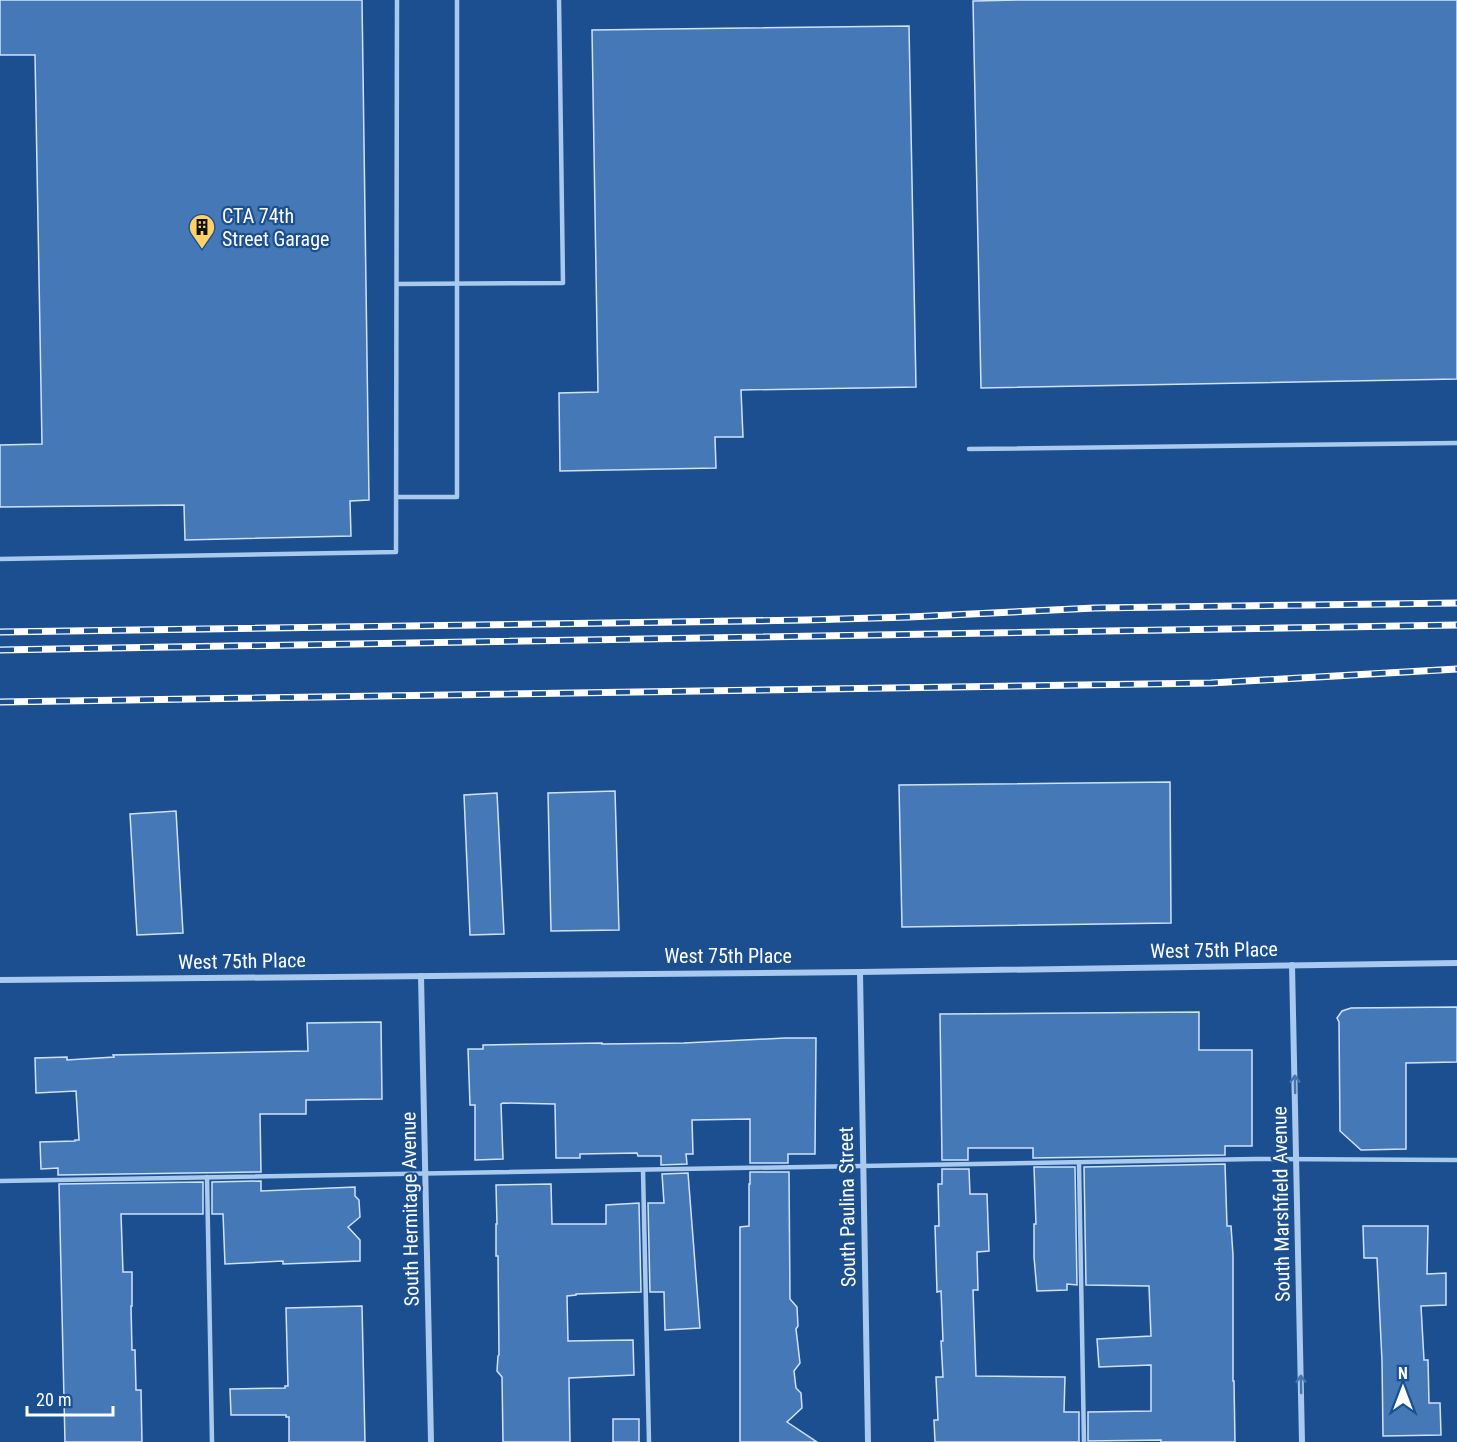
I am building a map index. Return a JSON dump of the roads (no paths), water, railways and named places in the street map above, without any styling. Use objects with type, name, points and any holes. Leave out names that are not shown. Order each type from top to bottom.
[{"type":"street","name":"West 75th Place","points":[[0,980],[860,972],[1457,963]]},
{"type":"street","name":"South Marshfield Avenue","points":[[1292,965],[1302,1442]]},
{"type":"street","name":"South Paulina Street","points":[[860,972],[868,1442]]},
{"type":"street","name":"South Hermitage Avenue","points":[[421,976],[431,1442]]},
{"type":"lane","points":[[0,558],[396,552],[397,0]]},
{"type":"lane","points":[[397,497],[457,497],[457,0]]},
{"type":"lane","points":[[397,284],[563,283],[559,0]]},
{"type":"lane","points":[[969,449],[1457,443]]},
{"type":"lane","points":[[0,1181],[1079,1162],[1296,1159],[1457,1160]]},
{"type":"lane","points":[[1079,1162],[1084,1442]]},
{"type":"lane","points":[[643,1170],[649,1442]]},
{"type":"lane","points":[[207,1177],[212,1442]]},
{"type":"railway","points":[[0,632],[806,620],[1095,608],[1457,603]]},
{"type":"railway","points":[[0,650],[1457,625]]},
{"type":"railway","points":[[0,702],[1211,683],[1457,669]]},
{"type":"place","name":"CTA 74th Street Garage","points":[[202,250]]}]
